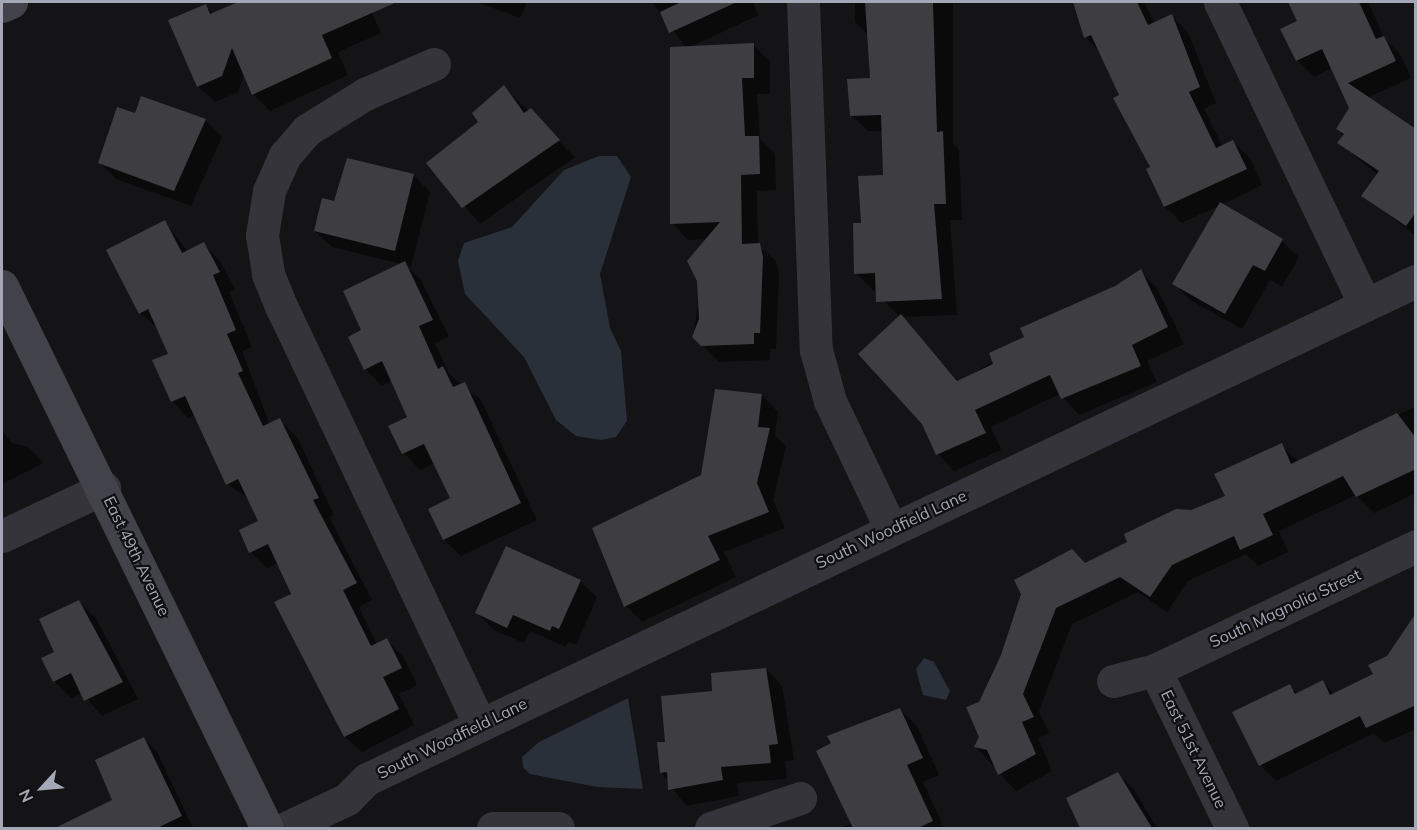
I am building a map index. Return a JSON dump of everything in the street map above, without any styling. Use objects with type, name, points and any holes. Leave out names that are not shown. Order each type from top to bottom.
[{"type":"street","points":[[2,6],[11,2]]},
{"type":"street","points":[[803,2],[816,350],[830,401],[891,529]]},
{"type":"street","points":[[1220,2],[1365,305]]},
{"type":"street","points":[[434,64],[365,94],[307,130],[285,155],[269,191],[262,235],[268,274],[282,308],[480,725]]},
{"type":"street","name":"South Woodfield Lane","points":[[271,824],[337,781],[367,779],[1416,281]]},
{"type":"street","name":"East 49th Avenue","points":[[2,286],[271,824]]},
{"type":"street","points":[[2,536],[104,488]]},
{"type":"street","name":"South Magnolia Street","points":[[1113,681],[1155,670],[1416,546]]},
{"type":"street","name":"East 51st Avenue","points":[[1155,670],[1232,828]]},
{"type":"street","points":[[711,828],[801,798]]},
{"type":"street","points":[[494,828],[558,828]]},
{"type":"shaded area","points":[[599,156],[617,156],[631,177],[600,274],[610,328],[621,351],[627,421],[616,437],[601,440],[576,436],[556,420],[524,357],[465,294],[458,261],[464,243],[512,227],[564,170]]},
{"type":"shaded area","points":[[924,658],[934,662],[950,691],[946,700],[923,695],[916,669]]},
{"type":"shaded area","points":[[628,698],[643,789],[597,787],[530,774],[523,767],[522,757],[539,742]]},
{"type":"building","points":[[238,2],[397,2],[322,35],[332,58],[252,95],[232,48],[222,76],[197,87],[168,20],[206,4],[210,14]]},
{"type":"building","points":[[681,2],[737,2],[669,33],[660,12]]},
{"type":"building","points":[[865,2],[933,2],[937,132],[943,131],[946,204],[934,204],[942,299],[876,302],[875,273],[854,274],[853,223],[861,223],[858,176],[883,175],[881,115],[850,116],[847,79],[870,78]]},
{"type":"building","points":[[1073,2],[1137,2],[1148,25],[1172,14],[1200,87],[1189,92],[1216,148],[1233,140],[1247,169],[1164,207],[1146,169],[1150,167],[1113,98],[1119,95],[1091,35],[1084,38]]},
{"type":"building","points":[[1288,2],[1359,2],[1376,39],[1384,36],[1396,61],[1348,83],[1416,129],[1416,212],[1406,226],[1361,196],[1379,171],[1337,143],[1344,134],[1336,129],[1349,108],[1322,49],[1296,61],[1280,29],[1297,21]]},
{"type":"building","points":[[754,43],[754,78],[742,78],[745,136],[759,136],[760,174],[741,175],[742,244],[760,243],[763,257],[760,333],[754,333],[754,344],[701,346],[692,337],[699,319],[697,281],[687,261],[720,222],[670,224],[670,47]]},
{"type":"building","points":[[504,85],[524,113],[531,108],[560,140],[462,208],[426,163],[478,122],[472,113]]},
{"type":"building","points":[[141,96],[206,119],[174,191],[98,163],[117,107],[135,113]]},
{"type":"building","points":[[347,158],[414,174],[395,251],[314,231],[322,198],[334,201]]},
{"type":"building","points":[[1220,202],[1283,239],[1265,271],[1253,265],[1225,314],[1172,284]]},
{"type":"building","points":[[165,220],[182,253],[204,242],[220,272],[213,275],[236,330],[227,334],[243,371],[238,373],[263,426],[280,418],[319,498],[313,500],[357,583],[343,590],[371,646],[387,638],[402,668],[383,677],[399,709],[344,737],[274,602],[291,594],[268,544],[249,553],[239,530],[258,521],[238,479],[226,485],[185,396],[171,402],[152,360],[168,354],[148,309],[139,314],[106,250]]},
{"type":"building","points":[[405,261],[433,320],[419,326],[438,369],[443,366],[453,387],[465,382],[521,503],[443,540],[428,509],[450,498],[424,444],[402,454],[388,426],[407,417],[382,361],[364,370],[348,337],[361,330],[343,291]]},
{"type":"building","points":[[1141,269],[1168,327],[1132,345],[1141,366],[1061,399],[1050,375],[975,410],[986,433],[936,455],[922,424],[858,354],[901,314],[957,381],[993,364],[989,353],[1024,337],[1020,328],[1115,286]]},
{"type":"building","points":[[715,389],[762,394],[758,427],[770,428],[757,483],[769,512],[708,536],[720,560],[624,607],[592,528],[701,475]]},
{"type":"building","points":[[1397,413],[1416,438],[1416,469],[1356,497],[1343,476],[1263,514],[1273,535],[1240,550],[1234,536],[1172,565],[1150,597],[1120,577],[1056,608],[1023,694],[1034,717],[1022,722],[1036,754],[998,775],[987,750],[974,747],[979,737],[966,707],[979,702],[1001,655],[1021,594],[1014,580],[1072,549],[1085,563],[1127,542],[1124,534],[1176,509],[1191,510],[1225,496],[1214,474],[1282,443],[1291,464]]},
{"type":"building","points":[[506,546],[581,580],[559,629],[552,626],[550,631],[513,615],[507,628],[475,613]]},
{"type":"building","points":[[79,600],[123,682],[84,701],[71,673],[53,682],[41,658],[54,652],[39,619]]},
{"type":"building","points":[[1416,613],[1416,705],[1366,728],[1360,716],[1259,766],[1232,712],[1290,684],[1295,694],[1323,680],[1330,695],[1373,674],[1368,665],[1387,656]]},
{"type":"building","points":[[766,668],[778,744],[769,745],[771,763],[721,767],[723,780],[668,790],[667,772],[660,773],[657,742],[665,742],[661,696],[712,691],[711,673]]},
{"type":"building","points":[[900,708],[923,758],[907,765],[933,821],[918,828],[853,828],[816,751],[831,743],[827,736]]},
{"type":"building","points":[[144,737],[182,816],[157,828],[55,828],[112,800],[95,760]]},
{"type":"building","points":[[1118,772],[1152,828],[1080,828],[1066,798]]}]
